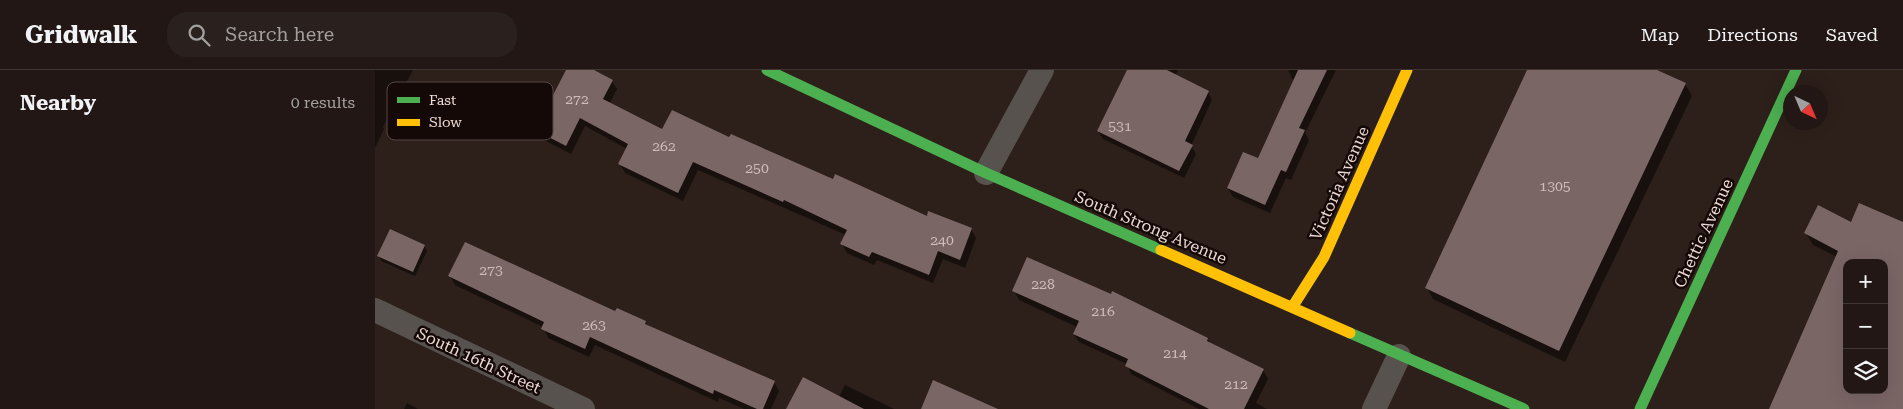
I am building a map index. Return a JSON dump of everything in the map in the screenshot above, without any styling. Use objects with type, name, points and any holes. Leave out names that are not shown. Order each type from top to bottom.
[{"type":"street","name":"South Strong Avenue","points":[[767,70],[986,173],[1293,306],[1399,356],[1524,409]]},
{"type":"street","points":[[986,173],[1042,70]]},
{"type":"street","name":"Victoria Avenue","points":[[1293,306],[1324,257],[1407,70]]},
{"type":"street","name":"Chettic Avenue","points":[[1640,409],[1796,70]]},
{"type":"street","name":"South 16th Street","points":[[375,310],[583,409]]},
{"type":"street","points":[[1374,409],[1399,356]]},
{"type":"building","points":[[566,70],[594,70],[613,80],[603,99],[662,129],[672,110],[729,137],[731,134],[833,179],[835,174],[927,216],[928,211],[972,228],[960,260],[938,251],[929,275],[872,252],[869,257],[840,244],[847,230],[784,200],[783,202],[693,162],[678,193],[618,164],[628,144],[580,118],[566,146],[553,139],[553,95]]},
{"type":"building","points":[[1127,70],[1167,70],[1209,91],[1185,141],[1193,145],[1179,171],[1097,131]]},
{"type":"building","points":[[1298,70],[1327,70],[1299,128],[1305,130],[1286,172],[1281,170],[1265,205],[1227,188],[1243,152],[1258,158]]},
{"type":"building","points":[[1527,70],[1657,70],[1686,83],[1559,351],[1425,288]]},
{"type":"building","points":[[1859,203],[1903,222],[1903,409],[1769,409],[1838,251],[1804,233],[1818,205],[1851,222]]},
{"type":"building","points":[[390,229],[425,245],[413,272],[377,256]]},
{"type":"building","points":[[465,242],[615,311],[617,308],[646,321],[645,324],[775,381],[763,409],[757,409],[714,390],[713,394],[590,337],[585,349],[541,329],[544,322],[448,276]]},
{"type":"building","points":[[1027,257],[1111,294],[1112,291],[1208,338],[1207,341],[1264,369],[1244,409],[1209,409],[1125,366],[1128,359],[1073,334],[1079,321],[1012,291]]},
{"type":"building","points":[[803,377],[864,409],[786,409]]},
{"type":"building","points":[[933,380],[998,409],[921,409]]},
{"type":"traffic: fast","points":[[767,70],[986,173],[1161,250]]},
{"type":"traffic: fast","points":[[1640,409],[1796,70]]},
{"type":"traffic: fast","points":[[1350,333],[1524,409]]},
{"type":"traffic: slow","points":[[1293,306],[1324,257],[1407,70]]},
{"type":"traffic: slow","points":[[1161,250],[1350,333]]}]
